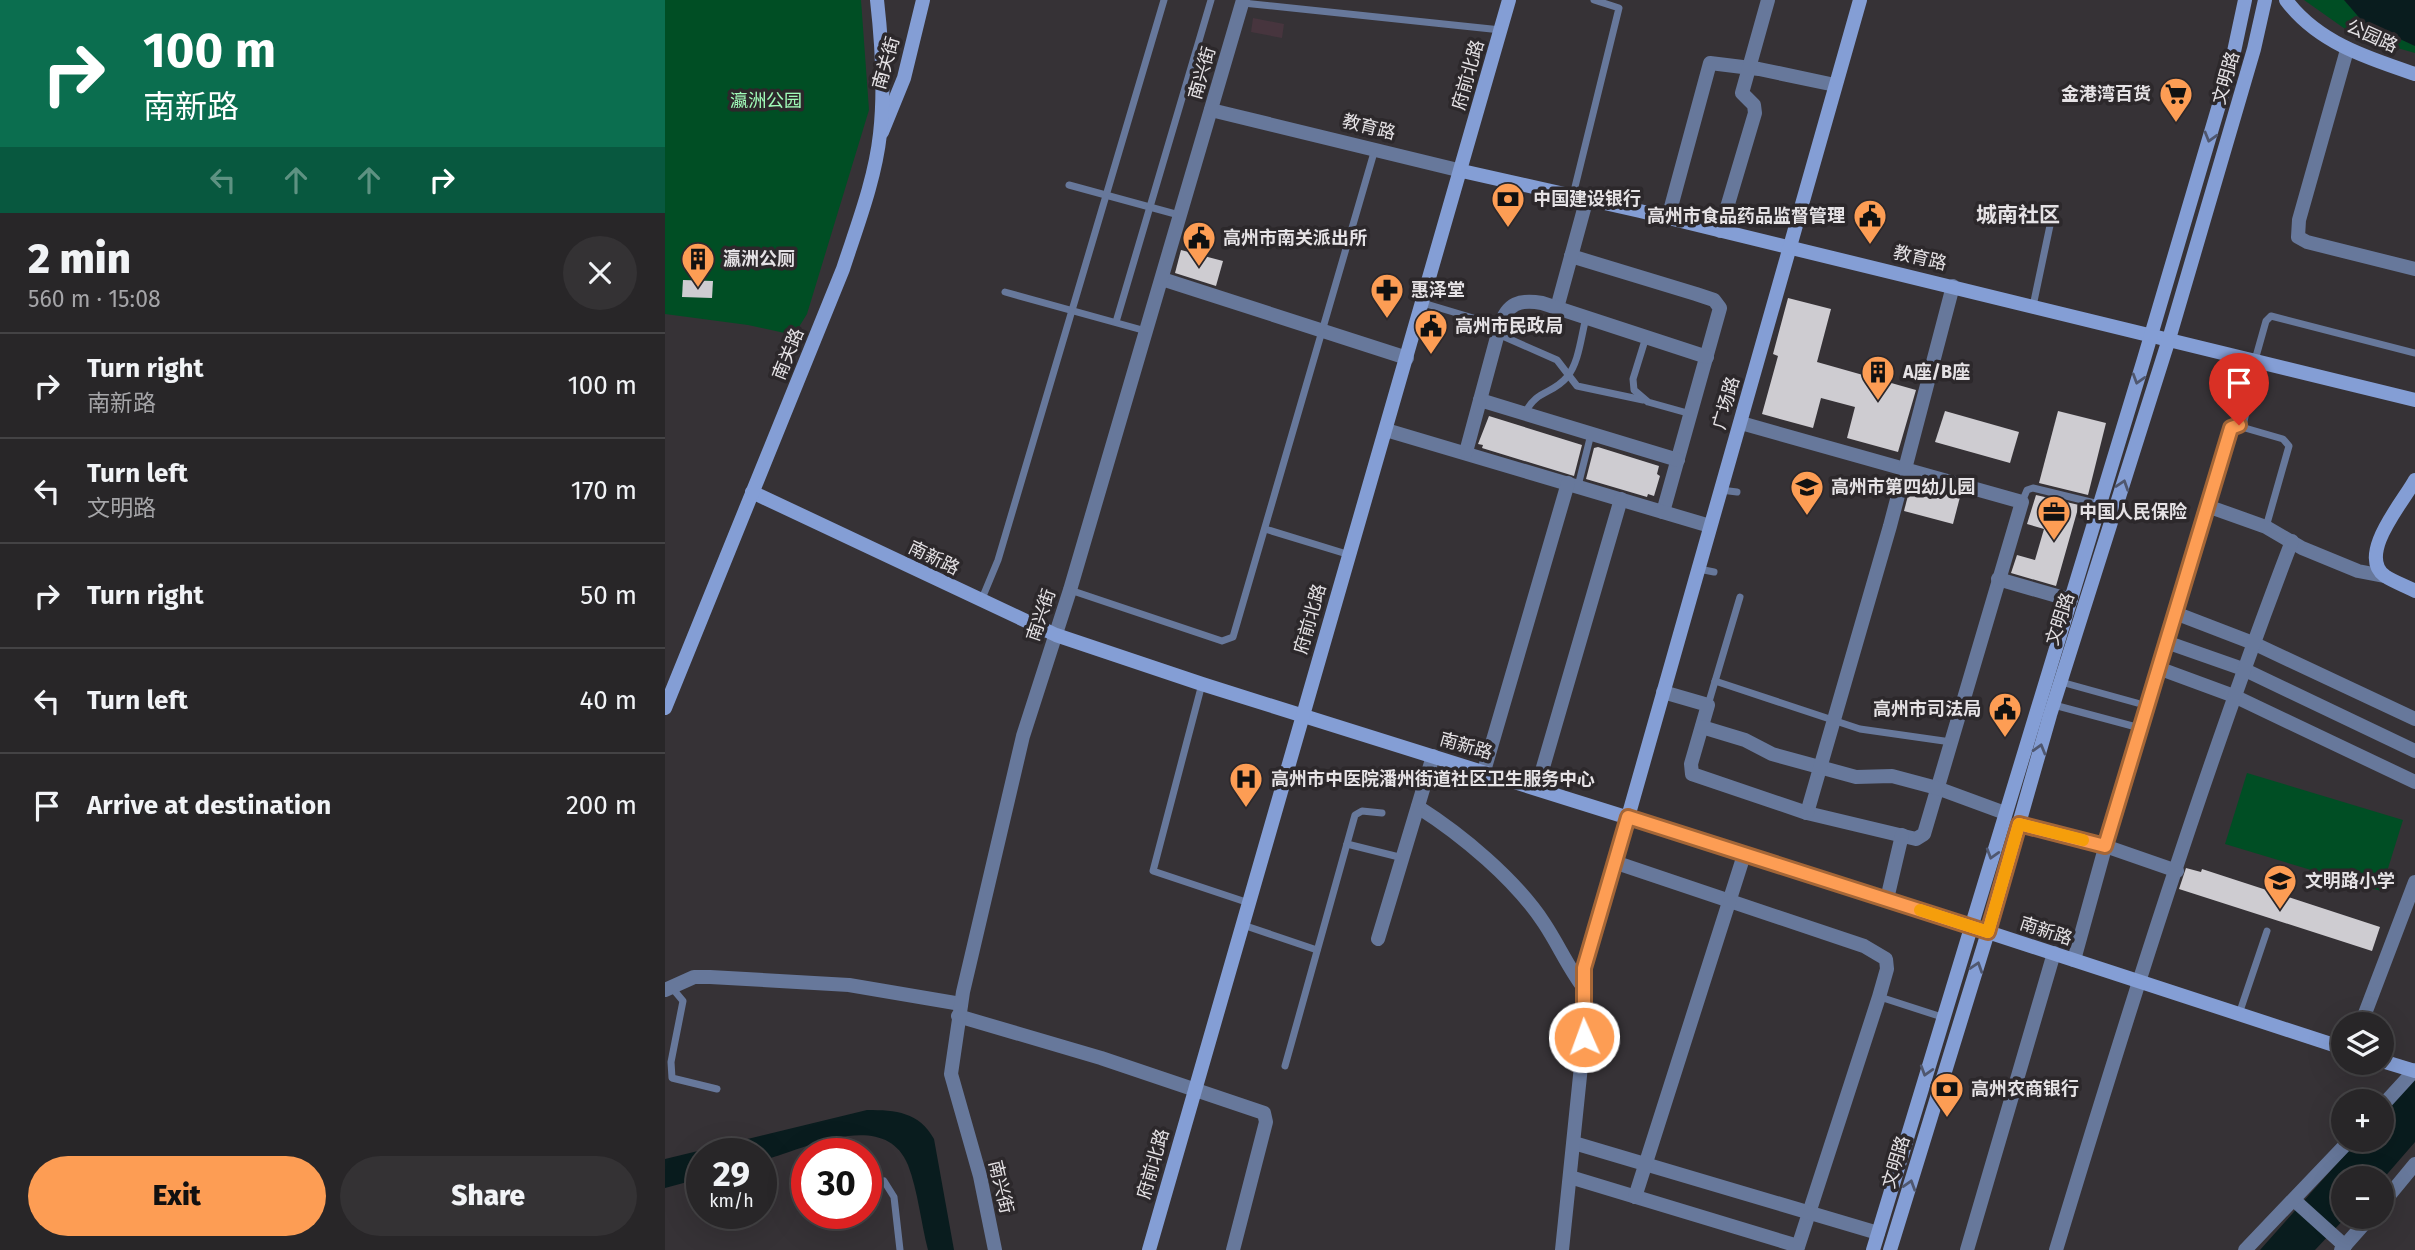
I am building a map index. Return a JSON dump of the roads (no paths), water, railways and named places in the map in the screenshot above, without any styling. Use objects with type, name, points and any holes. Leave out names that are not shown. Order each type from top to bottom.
[{"type":"street","name":"南关路","points":[[665,708],[843,269],[866,199],[880,135],[882,69],[877,0]]},
{"type":"street","name":"南关街","points":[[880,135],[904,78],[923,0]]},
{"type":"street","name":"府前北路","points":[[1149,1250],[1510,0]]},
{"type":"street","points":[[1720,231],[1755,113],[1753,105],[1742,95],[1769,0]]},
{"type":"street","name":"广场路","points":[[1628,817],[1860,0]]},
{"type":"street","name":"文明路","points":[[1873,1250],[1969,926],[2151,335],[2232,61],[2245,0]]},
{"type":"street","name":"文明路","points":[[1890,1250],[1988,932],[2060,682],[2169,339],[2254,49],[2265,0]]},
{"type":"street","name":"公园路","points":[[2286,0],[2308,23],[2347,50],[2415,74]]},
{"type":"street","name":"南兴街","points":[[995,1250],[980,1176],[951,1074],[960,1010],[1006,800],[1044,663],[1070,590],[1243,1]]},
{"type":"street","points":[[2347,50],[2299,220],[2298,237],[2307,242],[2415,269]]},
{"type":"street","points":[[1668,218],[1710,63],[1835,85]]},
{"type":"street","name":"教育路","points":[[1211,110],[1462,171],[1580,196],[2415,400]]},
{"type":"street","points":[[1557,308],[1571,256],[1580,196]]},
{"type":"street","points":[[1571,256],[1718,303],[1720,312],[1663,512]]},
{"type":"street","points":[[1162,279],[1408,358]]},
{"type":"street","points":[[1807,813],[1905,470],[1953,286]]},
{"type":"street","points":[[1466,452],[1505,311],[1519,302],[1534,302],[1557,308],[1707,357]]},
{"type":"street","points":[[2074,960],[2158,668],[2231,428],[2237,426],[2255,360]]},
{"type":"street","points":[[1480,400],[1678,460]]},
{"type":"street","points":[[1663,692],[1708,705],[1691,764],[1692,774],[1807,813],[1919,839],[1924,834],[2022,502],[1741,423]]},
{"type":"street","points":[[1386,429],[1710,526]]},
{"type":"street","points":[[2384,576],[2377,564],[2381,536],[2415,480]]},
{"type":"street","points":[[1484,771],[1573,484]]},
{"type":"street","name":"南新路","points":[[752,492],[1056,635],[1202,684],[1887,899],[2331,1044]]},
{"type":"street","points":[[1537,788],[1622,499]]},
{"type":"street","points":[[2207,506],[2266,527],[2358,571],[2384,576],[2415,591]]},
{"type":"street","points":[[2056,1250],[2140,981],[2234,696],[2292,541]]},
{"type":"street","points":[[1998,579],[2071,600]]},
{"type":"street","points":[[2175,614],[2253,643],[2415,719]]},
{"type":"street","points":[[2166,642],[2243,669],[2415,751]]},
{"type":"street","points":[[2158,668],[2234,696],[2415,782]]},
{"type":"street","points":[[1702,727],[1745,740],[1772,754],[1865,778],[1886,775],[1937,788],[2005,813]]},
{"type":"street","points":[[1378,939],[1433,756]]},
{"type":"street","points":[[1418,807],[1461,838],[1522,896],[1544,922],[1583,987]]},
{"type":"street","points":[[1562,1250],[1584,1037],[1583,987],[1588,950],[1628,817]]},
{"type":"street","points":[[2019,824],[2105,846],[2177,871]]},
{"type":"street","points":[[1887,899],[1902,835]]},
{"type":"street","points":[[1635,1197],[1744,855]]},
{"type":"street","points":[[1570,1177],[1798,1248],[1887,970],[1886,959],[1864,946],[1614,862]]},
{"type":"street","points":[[2366,1012],[2415,882]]},
{"type":"street","points":[[1967,1250],[2054,953]]},
{"type":"street","points":[[669,989],[694,977],[849,985],[960,1010],[1259,1109],[1266,1117],[1233,1250]]},
{"type":"street","points":[[2394,1065],[2415,1071],[2394,1093]]},
{"type":"street","points":[[1574,1143],[1878,1233]]},
{"type":"street","points":[[2245,1250],[2299,1204],[2341,1152]]},
{"type":"street","points":[[2394,1189],[2415,1164]]},
{"type":"street","points":[[2299,1204],[2341,1245],[2358,1229]]},
{"type":"lane","points":[[981,602],[998,560],[1164,0]]},
{"type":"lane","points":[[1116,322],[1211,0]]},
{"type":"lane","points":[[1580,196],[1619,8],[1594,0]]},
{"type":"lane","points":[[1243,1],[1501,30]]},
{"type":"lane","points":[[1070,590],[1228,640],[1236,631],[1375,149]]},
{"type":"lane","points":[[1069,185],[1180,216]]},
{"type":"lane","points":[[2033,306],[2052,216]]},
{"type":"lane","points":[[1005,292],[1147,331]]},
{"type":"lane","points":[[1423,303],[1499,330],[1557,359],[1577,386],[1643,400],[1691,414]]},
{"type":"lane","points":[[2255,360],[2266,321],[2275,316],[2415,353]]},
{"type":"lane","points":[[1525,414],[1531,401],[1539,393],[1557,386],[1568,376],[1586,318]]},
{"type":"lane","points":[[1643,400],[1634,390],[1633,379],[1646,337]]},
{"type":"lane","points":[[2237,426],[2283,439],[2289,446],[2266,527]]},
{"type":"lane","points":[[1573,484],[1592,434]]},
{"type":"lane","points":[[2022,502],[2027,490],[2033,488],[2099,505]]},
{"type":"lane","points":[[1721,489],[1737,492]]},
{"type":"lane","points":[[1265,529],[1350,555]]},
{"type":"lane","points":[[1699,569],[1714,572]]},
{"type":"lane","points":[[1708,705],[1741,597]]},
{"type":"lane","points":[[1715,681],[1870,731],[1951,742]]},
{"type":"lane","points":[[2060,682],[2137,703]]},
{"type":"lane","points":[[1202,684],[1153,871],[1249,903]]},
{"type":"lane","points":[[2053,705],[2140,728]]},
{"type":"lane","points":[[1285,1066],[1347,844],[1359,812],[1382,813]]},
{"type":"lane","points":[[1347,844],[1403,858]]},
{"type":"lane","points":[[1243,925],[1317,950]]},
{"type":"lane","points":[[2239,1014],[2267,931]]},
{"type":"lane","points":[[669,989],[682,996],[683,1007],[671,1062],[672,1077],[717,1088]]},
{"type":"lane","points":[[1879,996],[1942,1017]]},
{"type":"lane","points":[[884,1181],[894,1197],[900,1250]]},
{"type":"place","name":"金港湾百货","points":[[2176,124]]},
{"type":"place","name":"中国建设银行","points":[[1508,229]]},
{"type":"place","name":"高州市食品药品监督管理","points":[[1870,246]]},
{"type":"place","name":"高州市南关派出所","points":[[1199,268]]},
{"type":"place","name":"瀛洲公厕","points":[[698,289]]},
{"type":"place","name":"惠泽堂","points":[[1387,320]]},
{"type":"place","name":"高州市民政局","points":[[1431,356]]},
{"type":"place","name":"A座/B座","points":[[1878,402]]},
{"type":"place","name":"高州市第四幼儿园","points":[[1807,517]]},
{"type":"place","name":"中国人民保险","points":[[2054,542]]},
{"type":"place","name":"高州市司法局","points":[[2005,739]]},
{"type":"place","name":"高州市中医院潘州街道社区卫生服务中心","points":[[1246,809]]},
{"type":"place","name":"文明路小学","points":[[2280,911]]},
{"type":"place","name":"高州农商银行","points":[[1947,1119]]},
{"type":"district","name":"城南社区","points":[[2018,215]]},
{"type":"park label","name":"瀛洲公园","points":[[766,101]]}]
